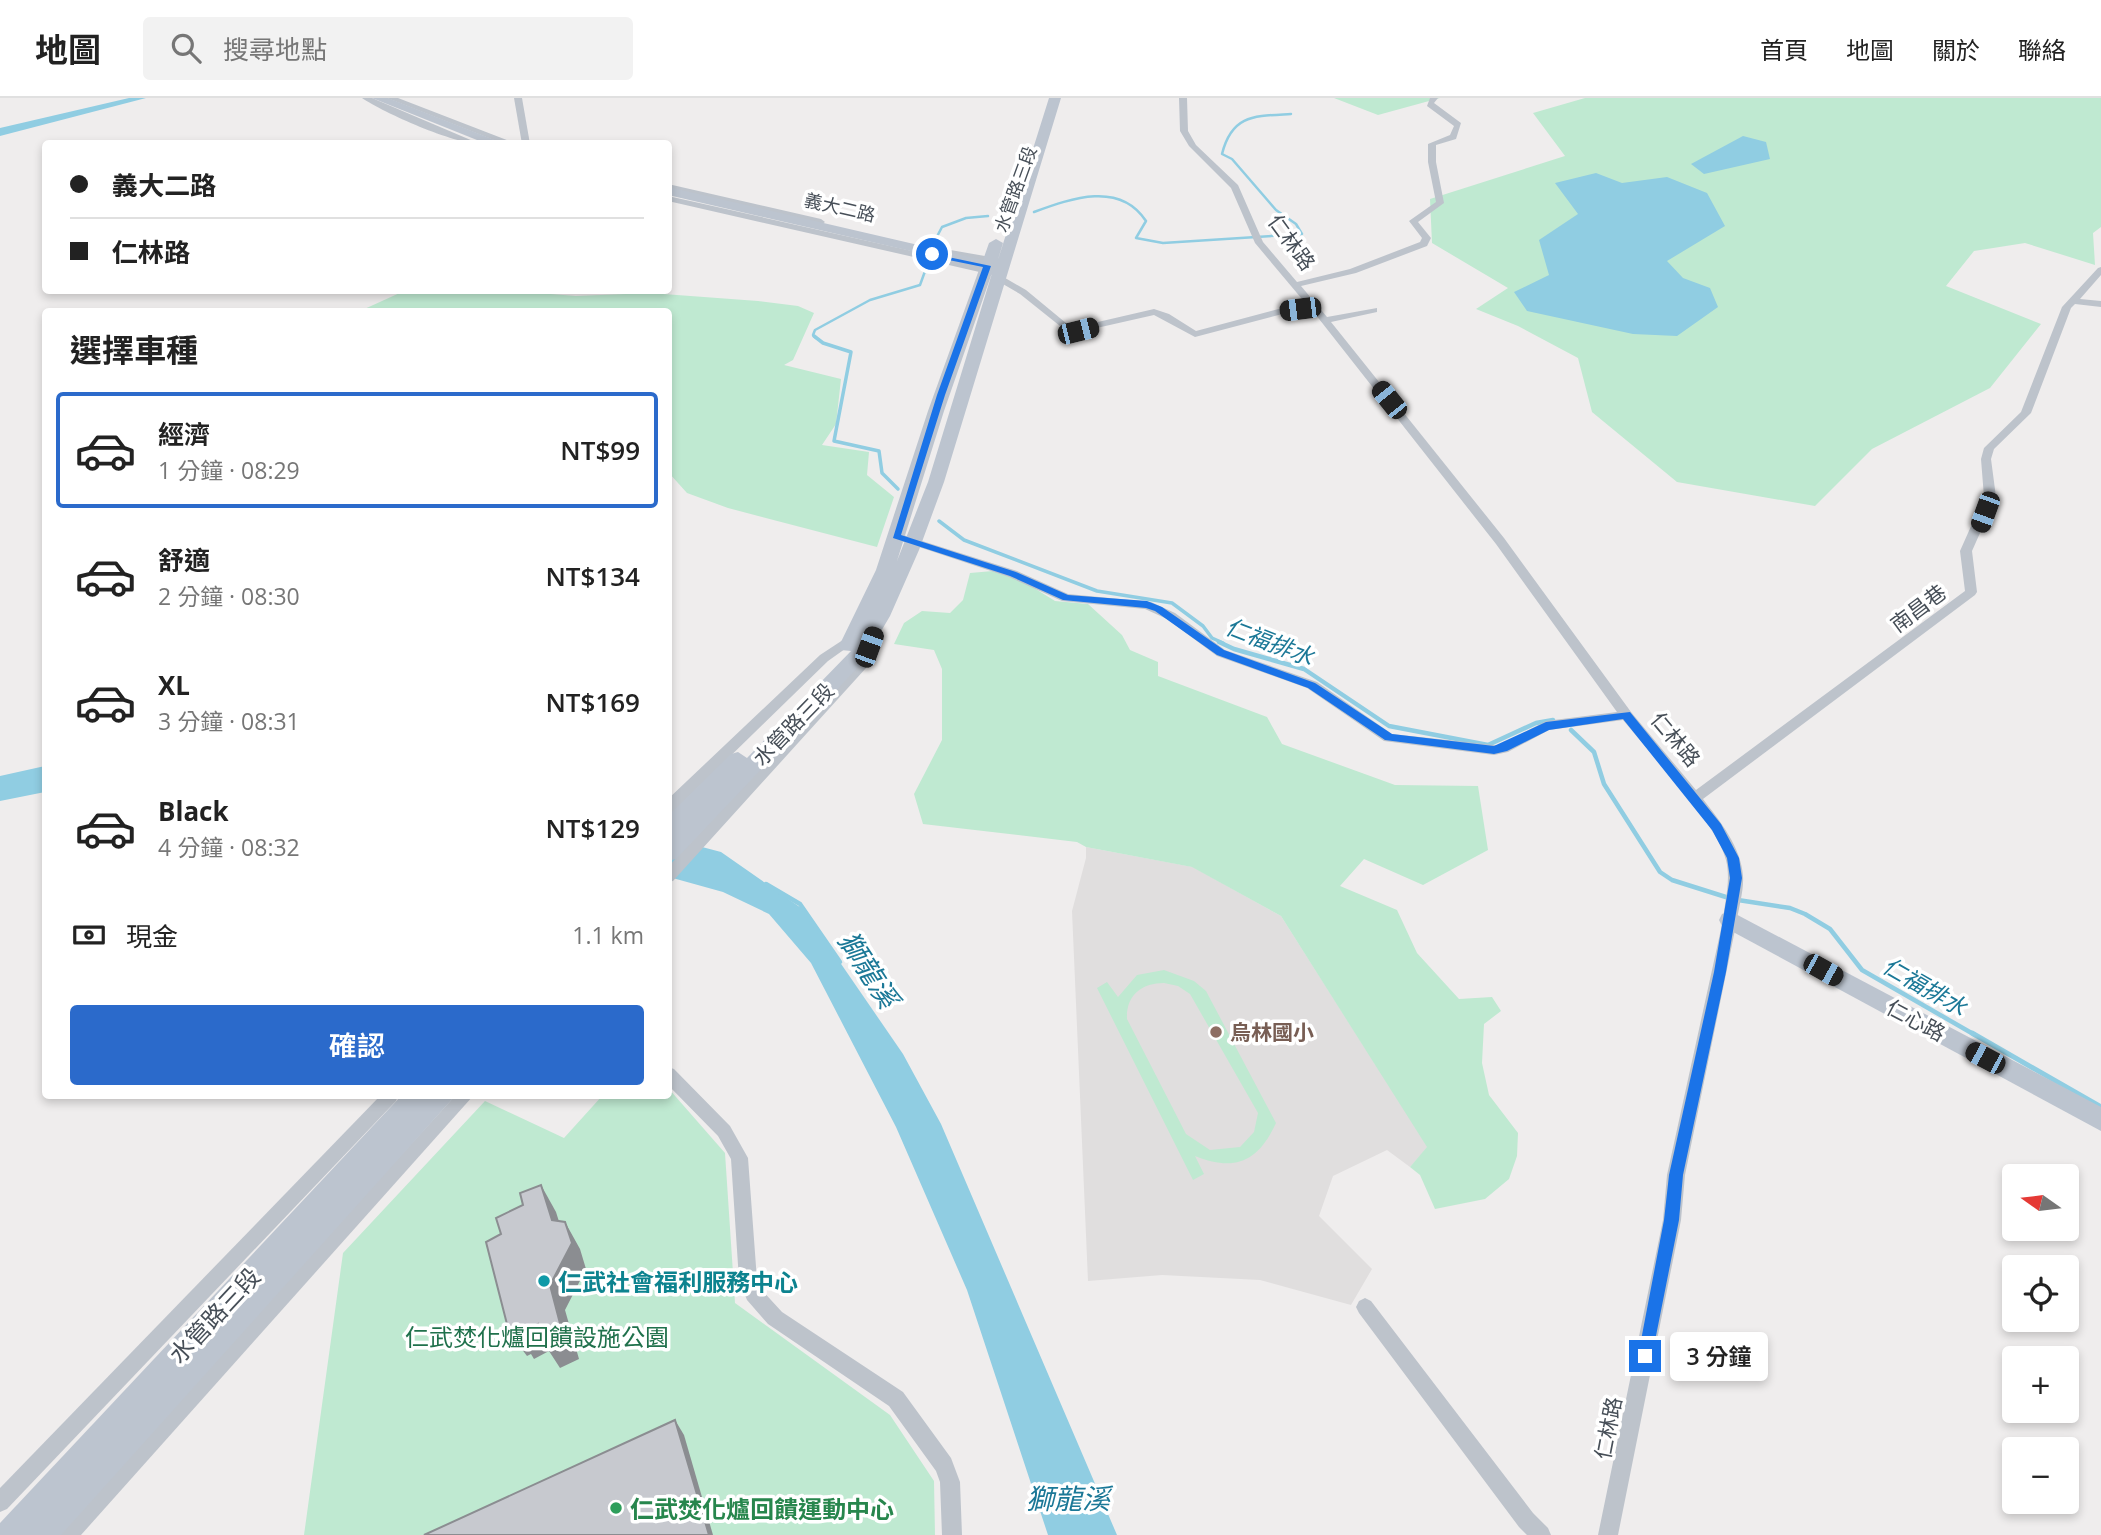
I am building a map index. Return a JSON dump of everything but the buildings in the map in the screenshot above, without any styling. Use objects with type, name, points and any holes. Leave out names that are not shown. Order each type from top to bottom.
[{"type":"main road","points":[[378,98],[488,140]]},
{"type":"main road","name":"水管路三段","points":[[691,811],[856,659],[876,628],[915,542],[965,392],[995,268],[1047,98]]},
{"type":"main road","points":[[995,268],[1055,98]]},
{"type":"main road","name":"義大二路","points":[[672,190],[995,268]]},
{"type":"main road","name":"水管路三段","points":[[691,811],[842,656],[855,636],[896,536],[941,395],[995,268]]},
{"type":"main road","points":[[672,827],[691,811]]},
{"type":"main road","points":[[672,846],[691,811]]},
{"type":"main road","name":"仁心路","points":[[1731,914],[2101,1120]]},
{"type":"main road","name":"水管路三段","points":[[10,1535],[413,1099]]},
{"type":"main road","name":"水管路三段","points":[[40,1535],[440,1099]]},
{"type":"street","points":[[366,98],[466,140]]},
{"type":"street","points":[[391,98],[502,140]]},
{"type":"street","points":[[518,98],[525,140]]},
{"type":"street","name":"仁林路","points":[[1183,98],[1184,131],[1193,146],[1235,187],[1259,243],[1325,320],[1500,541],[1626,715],[1717,827],[1733,858],[1734,890],[1731,914],[1676,1175],[1672,1220],[1608,1535]]},
{"type":"street","points":[[1294,285],[1353,271],[1424,244],[1427,238],[1413,221],[1440,203],[1432,144],[1453,136],[1458,125],[1430,104],[1434,98]]},
{"type":"street","name":"義大二路","points":[[672,199],[995,268]]},
{"type":"street","points":[[995,268],[1070,331],[1154,312],[1168,314],[1187,331],[1195,334],[1286,310],[1314,307]]},
{"type":"street","name":"南昌巷","points":[[1695,798],[1971,592],[1966,551],[1990,497],[1986,459],[1989,448],[2026,413],[2067,307],[2101,270]]},
{"type":"street","points":[[2072,301],[2101,304]]},
{"type":"street","points":[[1325,320],[1374,310]]},
{"type":"street","points":[[896,536],[1013,574],[1066,598],[1147,605],[1159,609],[1221,653],[1312,685],[1389,737],[1494,750],[1503,749],[1546,726],[1626,715]]},
{"type":"street","points":[[672,866],[691,811]]},
{"type":"street","points":[[672,1078],[724,1131],[739,1158],[748,1280],[753,1294],[775,1318],[897,1399],[944,1465],[950,1482],[951,1535]]},
{"type":"street","name":"水管路三段","points":[[0,1502],[387,1099]]},
{"type":"street","name":"水管路三段","points":[[67,1535],[462,1099]]},
{"type":"street","points":[[1365,1307],[1526,1520],[1541,1535]]},
{"type":"shaded area","name":"烏林國小","points":[[1086,847],[1193,867],[1281,916],[1428,1147],[1410,1167],[1387,1150],[1333,1176],[1319,1216],[1372,1269],[1351,1305],[1260,1280],[1162,1275],[1088,1281],[1072,911],[1086,858]]},
{"type":"green space","points":[[1334,98],[1440,98],[1378,115]]},
{"type":"green space","points":[[1585,98],[2101,98],[2101,227],[2093,233],[2095,265],[2025,243],[1974,251],[1946,286],[2041,324],[1990,388],[1872,449],[1815,506],[1677,482],[1592,412],[1578,358],[1518,326],[1476,309],[1508,288],[1432,243],[1430,199],[1565,156],[1533,113]]},
{"type":"green space","points":[[397,294],[664,294],[798,306],[814,313],[793,360],[784,365],[841,379],[836,424],[822,445],[869,452],[867,475],[894,497],[877,547],[728,508],[687,493],[672,476],[672,308],[367,308]]},
{"type":"green space","points":[[993,571],[1026,583],[1055,601],[1088,604],[1122,635],[1130,650],[1158,662],[1158,676],[1267,717],[1282,744],[1395,785],[1478,786],[1488,850],[1423,885],[1364,859],[1340,886],[1397,910],[1417,953],[1459,999],[1492,997],[1501,1011],[1484,1024],[1482,1063],[1489,1095],[1518,1133],[1517,1156],[1509,1179],[1485,1199],[1435,1209],[1420,1175],[1410,1167],[1427,1147],[1281,916],[1192,867],[1086,847],[1077,842],[923,824],[914,794],[942,740],[942,669],[934,650],[894,644],[904,623],[922,611],[950,613],[963,600],[970,573]]},
{"type":"green space","points":[[1164,970],[1194,981],[1206,991],[1276,1123],[1253,1155],[1233,1163],[1209,1161],[1195,1156],[1204,1174],[1193,1180],[1097,988],[1107,982],[1118,997],[1137,975]],"holes":[[[1164,983],[1178,986],[1190,994],[1258,1113],[1254,1132],[1240,1147],[1210,1150],[1186,1134],[1127,1019],[1129,1003],[1142,988]]]},
{"type":"green space","name":"仁武焚化爐回饋設施公園","points":[[672,1092],[725,1153],[735,1303],[890,1415],[934,1481],[935,1535],[304,1535],[343,1253],[485,1101],[564,1138],[599,1099],[672,1099]]},
{"type":"water","points":[[129,98],[146,98],[0,136],[0,128]]},
{"type":"water","points":[[1743,136],[1766,142],[1770,159],[1704,174],[1691,164]]},
{"type":"water","points":[[1596,173],[1622,183],[1667,177],[1707,193],[1725,226],[1667,261],[1683,278],[1710,288],[1718,307],[1677,336],[1633,334],[1527,311],[1514,292],[1549,275],[1539,240],[1578,214],[1555,183]]},
{"type":"water","points":[[42,767],[42,793],[0,801],[0,776]]},
{"type":"water","name":"獅龍溪","points":[[672,839],[721,852],[804,910],[903,1054],[941,1124],[1117,1535],[1048,1535],[967,1290],[896,1127],[811,963],[769,914],[723,892],[672,878]]},
{"type":"waterway","name":"仁福排水","points":[[1034,212],[1079,198],[1109,197],[1123,201],[1146,221],[1136,238],[1163,243],[1302,234],[1296,224],[1276,210],[1232,159],[1222,154],[1226,141],[1239,124],[1266,115],[1291,114]]},
{"type":"waterway","name":"仁福排水","points":[[932,246],[942,227],[966,218],[988,216]]},
{"type":"waterway","name":"仁福排水","points":[[814,336],[815,330],[870,300],[920,285],[928,263]]},
{"type":"waterway","name":"仁福排水","points":[[814,336],[823,343],[851,352],[834,441],[879,451],[882,473],[898,489]]},
{"type":"waterway","name":"仁福排水","points":[[939,521],[964,540],[1097,591],[1172,603],[1203,626],[1212,638],[1223,643]]},
{"type":"waterway","name":"仁福排水","points":[[1219,642],[1234,649],[1304,669],[1389,726],[1488,745],[1536,723],[1553,720]]},
{"type":"waterway","name":"仁福排水","points":[[1571,730],[1594,752],[1604,784],[1660,872],[1672,880],[1729,898]]},
{"type":"waterway","name":"獅龍溪","points":[[766,884],[800,904],[840,962]]},
{"type":"waterway","name":"仁福排水","points":[[1738,900],[1790,908],[1805,914],[1830,929],[1862,970],[1975,1035]]},
{"type":"waterway","name":"仁福排水","points":[[1972,1033],[2101,1107]]},
{"type":"place","name":"烏林國小","points":[[1216,1032]]},
{"type":"place","name":"仁武社會福利服務中心","points":[[544,1281]]},
{"type":"place","name":"仁武焚化爐回饋運動中心","points":[[616,1508]]},
{"type":"route","points":[[932,254],[987,266],[941,395],[896,536],[1013,574],[1066,598],[1123,602],[1159,609],[1221,653],[1293,676],[1312,685],[1378,733],[1401,740],[1494,750],[1503,749],[1546,726],[1626,715],[1717,827],[1733,858],[1736,878],[1720,972],[1676,1175],[1672,1220],[1645,1356]]}]
